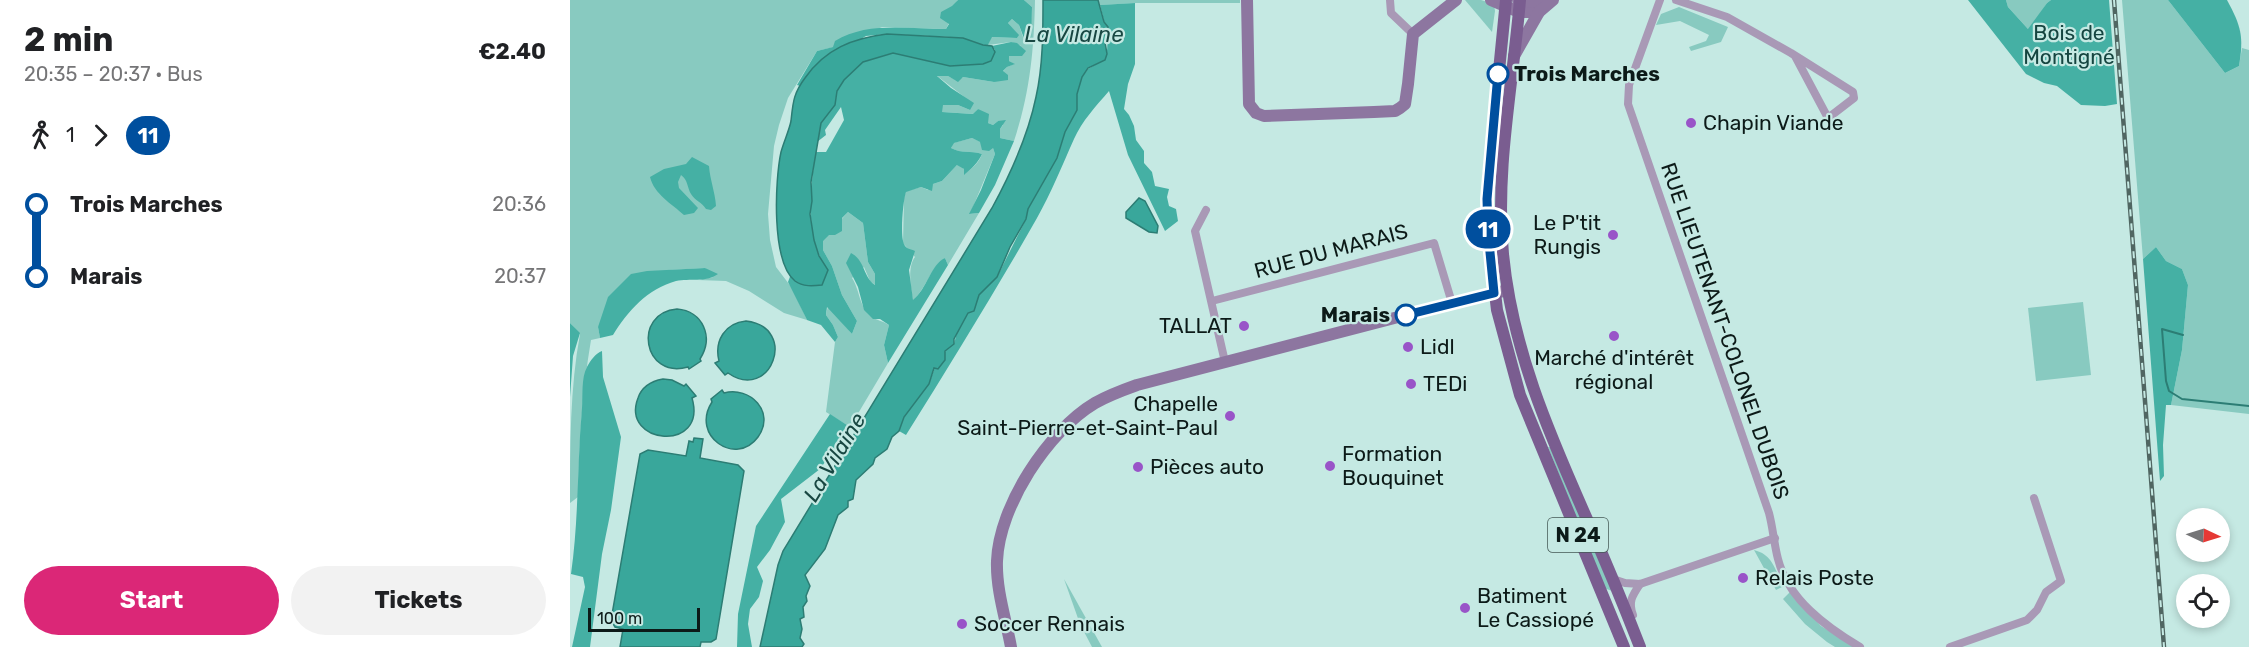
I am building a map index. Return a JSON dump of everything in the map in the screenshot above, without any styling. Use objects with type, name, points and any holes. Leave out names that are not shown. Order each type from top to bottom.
[{"type":"main road","name":"N 24","points":[[1506,3],[1496,159],[1508,290],[1525,367],[1546,441],[1624,647]]},
{"type":"main road","name":"N 24","points":[[1519,3],[1513,57],[1496,159],[1488,182],[1488,232],[1494,293],[1512,369],[1613,579],[1640,647]]},
{"type":"street","points":[[1247,0],[1249,104],[1256,113],[1264,116],[1395,111],[1400,108],[1405,104],[1413,34],[1456,0]]},
{"type":"street","points":[[1390,0],[1391,13],[1413,34]]},
{"type":"street","points":[[1491,0],[1506,3],[1544,0]]},
{"type":"street","points":[[1513,57],[1539,12],[1553,0]]},
{"type":"street","name":"RUE LIEUTENANT-COLONEL DUBOIS","points":[[1660,0],[1629,85],[1628,104],[1769,513],[1778,560],[1791,587],[1810,611],[1837,634],[1860,647]]},
{"type":"street","points":[[1676,0],[1727,17],[1796,56],[1853,92],[1854,98],[1828,118],[1796,56]]},
{"type":"street","points":[[1519,3],[1539,12]]},
{"type":"street","points":[[1206,210],[1195,231],[1225,362]]},
{"type":"street","name":"RUE DU MARAIS","points":[[1212,302],[1434,243],[1452,303]]},
{"type":"street","points":[[1011,647],[998,584],[997,554],[1000,534],[1008,513],[1036,463],[1063,429],[1094,404],[1116,392],[1137,385],[1508,290]]},
{"type":"street","points":[[1950,647],[2027,620],[2037,610],[2046,592],[2061,581],[2034,498]]},
{"type":"street","points":[[1613,579],[1640,584],[1775,538]]},
{"type":"street","points":[[1640,584],[1631,598],[1630,605],[1644,647]]},
{"type":"street","points":[[1601,590],[1619,593]]},
{"type":"green space","points":[[570,0],[958,0],[946,29],[882,27],[834,47],[817,51],[788,98],[774,146],[768,214],[770,240],[776,267],[792,288],[807,320],[784,313],[749,291],[726,281],[698,280],[713,277],[705,268],[669,270],[598,327],[600,338],[591,340],[585,379],[578,497],[570,503],[572,396],[580,334],[570,323]]},
{"type":"green space","points":[[958,0],[1024,0],[1032,7],[1031,40],[1025,41],[1019,25],[1012,19],[1008,23],[1019,35],[1017,38],[992,37],[988,45],[983,46],[963,38],[887,34],[866,36],[819,63],[800,86],[797,85],[817,51],[833,47],[835,41],[847,35],[874,28],[946,29],[949,24],[940,18],[941,12]]},
{"type":"green space","points":[[1024,0],[1035,0],[1034,36],[1027,88],[1014,141],[1000,138],[1000,129],[1003,125],[998,121],[993,125],[988,123],[978,109],[974,114],[942,112],[942,105],[958,105],[970,110],[967,99],[936,75],[948,76],[957,81],[963,77],[994,82],[1007,67],[1014,64],[1009,61],[1009,56],[1021,46],[1011,42],[988,45],[991,37],[1017,38],[1018,35],[1008,23],[1012,19],[1019,25],[1024,40],[1031,21],[1032,7]]},
{"type":"green space","points":[[1098,0],[1240,0],[1240,3],[1100,5]]},
{"type":"green space","points":[[1465,0],[1481,0],[1494,4],[1492,32]]},
{"type":"green space","name":"Bois de Montigné","points":[[1968,0],[2006,0],[2008,7],[2028,29],[2051,0],[2109,0],[2117,104],[2081,105],[2057,86],[2044,83],[2026,74]]},
{"type":"green space","points":[[2006,0],[2051,0],[2029,30],[2008,7]]},
{"type":"green space","points":[[2122,0],[2168,0],[2225,73],[2239,66],[2242,48],[2249,50],[2249,414],[2171,405],[2182,350],[2188,285],[2182,269],[2166,261],[2156,247],[2143,259]]},
{"type":"green space","name":"Bois de Montigné","points":[[2168,0],[2227,0],[2240,32],[2239,66],[2225,73]]},
{"type":"green space","points":[[1135,3],[1135,64],[1128,84],[1124,109],[1134,126],[1136,140],[1144,151],[1144,163],[1152,172],[1155,186],[1169,189],[1167,197],[1169,206],[1176,209],[1178,221],[1165,231],[1128,155],[1109,91],[1081,126],[1037,218],[906,435],[899,431],[904,417],[929,384],[935,367],[947,348],[954,344],[957,332],[979,295],[997,277],[1026,219],[1028,209],[1057,158],[1065,132],[1077,110],[1077,94],[1082,77],[1088,69],[1105,59],[1107,40],[1100,5]]},
{"type":"green space","points":[[1679,7],[1728,27],[1721,42],[1691,51],[1689,47],[1706,41],[1709,35],[1680,21],[1656,25],[1661,14]]},
{"type":"green space","points":[[1017,43],[1026,51],[1022,56],[1009,56],[1009,61],[1015,64],[1003,71],[1008,75],[1008,80],[994,82],[963,77],[958,82],[948,76],[937,76],[974,103],[970,110],[958,105],[943,105],[942,112],[973,114],[978,109],[989,114],[988,123],[993,125],[998,121],[1006,120],[1000,129],[1000,138],[1014,141],[995,185],[979,213],[969,214],[995,154],[993,148],[989,151],[982,150],[980,142],[972,138],[954,143],[951,148],[982,154],[977,163],[964,175],[964,169],[957,165],[942,181],[933,184],[932,191],[921,187],[906,192],[902,234],[905,246],[915,251],[909,270],[913,300],[940,261],[945,258],[948,265],[888,363],[884,345],[889,325],[880,319],[873,319],[864,310],[858,287],[846,263],[851,253],[856,256],[868,278],[875,285],[875,274],[868,262],[863,223],[848,212],[842,218],[842,231],[829,235],[823,241],[823,250],[832,266],[842,295],[857,321],[852,334],[827,307],[826,315],[838,337],[835,342],[821,325],[807,320],[788,282],[791,274],[795,281],[822,285],[828,270],[815,244],[811,197],[816,152],[826,152],[844,120],[841,107],[825,130],[826,135],[817,142],[821,123],[835,105],[837,91],[844,80],[863,62],[893,53],[950,66],[983,64],[995,50],[992,46]]},
{"type":"green space","points":[[972,138],[993,148],[995,154],[970,214],[979,213],[948,265],[945,258],[941,261],[913,301],[910,272],[915,257],[903,243],[906,191],[921,187],[928,190],[933,184],[942,181],[958,164],[964,169],[965,174],[977,163],[982,154],[951,148],[953,143]]},
{"type":"green space","points":[[692,157],[709,166],[716,206],[711,210],[706,209],[693,196],[681,175],[678,182],[679,188],[698,208],[694,213],[684,215],[659,194],[650,177],[664,169],[686,164]]},
{"type":"green space","points":[[848,212],[863,223],[868,262],[875,274],[875,285],[870,281],[864,267],[852,278],[868,313],[889,325],[884,345],[888,363],[850,427],[826,412],[835,342],[838,337],[826,315],[828,306],[852,334],[857,321],[842,295],[832,266],[823,250],[823,240]]},
{"type":"green space","points":[[2156,247],[2166,261],[2182,269],[2188,285],[2182,350],[2171,405],[2166,405],[2163,445],[2164,476],[2160,481],[2143,259]]},
{"type":"green space","points":[[705,268],[718,274],[703,279],[676,281],[656,289],[632,309],[613,335],[600,338],[598,327],[608,297],[631,274]]},
{"type":"green space","points":[[2083,302],[2091,375],[2036,381],[2028,308]]},
{"type":"green space","points":[[570,323],[580,333],[573,356],[570,397]]},
{"type":"green space","points":[[602,351],[603,377],[621,437],[590,647],[572,647],[585,587],[583,577],[571,574],[583,382],[588,365],[595,355]]},
{"type":"green space","points":[[830,414],[850,427],[820,469],[781,499],[785,522],[770,550],[757,567],[763,581],[759,597],[750,609],[748,624],[752,647],[737,647],[738,614],[756,526]]},
{"type":"green space","points":[[1548,447],[1550,447],[1612,591],[1604,588]]},
{"type":"green space","points":[[1754,550],[1770,559],[1784,586],[1776,590]]},
{"type":"green space","points":[[1064,579],[1102,647],[1092,647],[1080,624]]},
{"type":"green space","points":[[1790,592],[1821,626],[1855,647],[1835,647],[1805,624],[1783,599]]},
{"type":"water","name":"La Vilaine","points":[[1043,0],[1098,0],[1104,22],[1108,27],[1105,60],[1088,68],[1082,77],[1077,94],[1077,110],[1065,132],[1057,158],[1028,209],[1026,219],[997,277],[979,295],[974,311],[968,313],[954,339],[954,344],[945,351],[945,360],[938,369],[934,368],[929,384],[904,417],[899,431],[892,437],[887,449],[875,458],[873,464],[856,480],[853,499],[848,501],[848,507],[838,515],[825,549],[805,575],[810,586],[806,596],[807,601],[803,607],[804,617],[800,619],[802,629],[800,638],[804,644],[802,647],[760,647],[783,551],[992,208],[1012,168],[1033,112],[1038,85],[1042,49]]},
{"type":"water","points":[[887,34],[963,38],[992,46],[995,52],[991,61],[983,64],[950,66],[893,53],[863,62],[844,80],[837,91],[835,105],[821,123],[811,182],[810,214],[814,240],[819,256],[828,270],[822,285],[801,284],[795,281],[787,271],[782,257],[778,239],[776,200],[781,152],[790,125],[796,94],[813,68],[831,52],[863,38]]},
{"type":"water","points":[[1139,198],[1145,201],[1158,226],[1157,233],[1149,232],[1126,218],[1126,212]]},
{"type":"water","points":[[677,309],[694,315],[706,334],[701,361],[689,369],[688,367],[673,368],[661,364],[653,355],[649,344],[649,333],[653,322],[663,313]]},
{"type":"water","points":[[746,321],[762,326],[772,336],[775,348],[773,360],[767,371],[756,378],[743,380],[728,373],[725,375],[715,363],[719,361],[718,347],[723,334],[732,325]]},
{"type":"water","points":[[663,379],[672,380],[684,386],[686,384],[696,396],[692,398],[694,416],[688,428],[677,435],[664,436],[651,433],[641,426],[636,414],[638,398],[642,390],[651,383]]},
{"type":"water","points":[[722,390],[724,393],[743,393],[751,397],[762,410],[763,428],[749,446],[738,449],[728,448],[711,436],[707,426],[707,414],[711,399]]},
{"type":"water","points":[[694,438],[703,439],[700,458],[738,465],[744,471],[716,639],[711,642],[701,642],[700,647],[620,647],[623,629],[615,627],[611,620],[640,454],[648,450],[686,456],[689,441],[693,442]]},
{"type":"waterway","points":[[2183,335],[2162,329],[2166,381],[2169,391],[2182,399],[2249,406]]},
{"type":"railway","points":[[2114,0],[2164,647]]},
{"type":"bus line","name":"11","points":[[1406,315],[1494,293],[1487,199],[1498,74]]},
{"type":"place","name":"Trois Marches","points":[[1498,74]]},
{"type":"place","name":"Chapin Viande","points":[[1691,123]]},
{"type":"place","name":"Le P'tit Rungis","points":[[1613,235]]},
{"type":"place","name":"Marais","points":[[1406,315]]},
{"type":"place","name":"TALLAT","points":[[1244,326]]},
{"type":"place","name":"Marché d'intérêt régional","points":[[1614,336]]},
{"type":"place","name":"Lidl","points":[[1408,347]]},
{"type":"place","name":"TEDi","points":[[1411,384]]},
{"type":"place","name":"Chapelle Saint-Pierre-et-Saint-Paul","points":[[1230,416]]},
{"type":"place","name":"Formation Bouquinet","points":[[1330,466]]},
{"type":"place","name":"Pièces auto","points":[[1138,467]]},
{"type":"place","name":"Relais Poste","points":[[1743,578]]},
{"type":"place","name":"Batiment Le Cassiopé","points":[[1465,608]]},
{"type":"place","name":"Soccer Rennais","points":[[962,624]]}]
